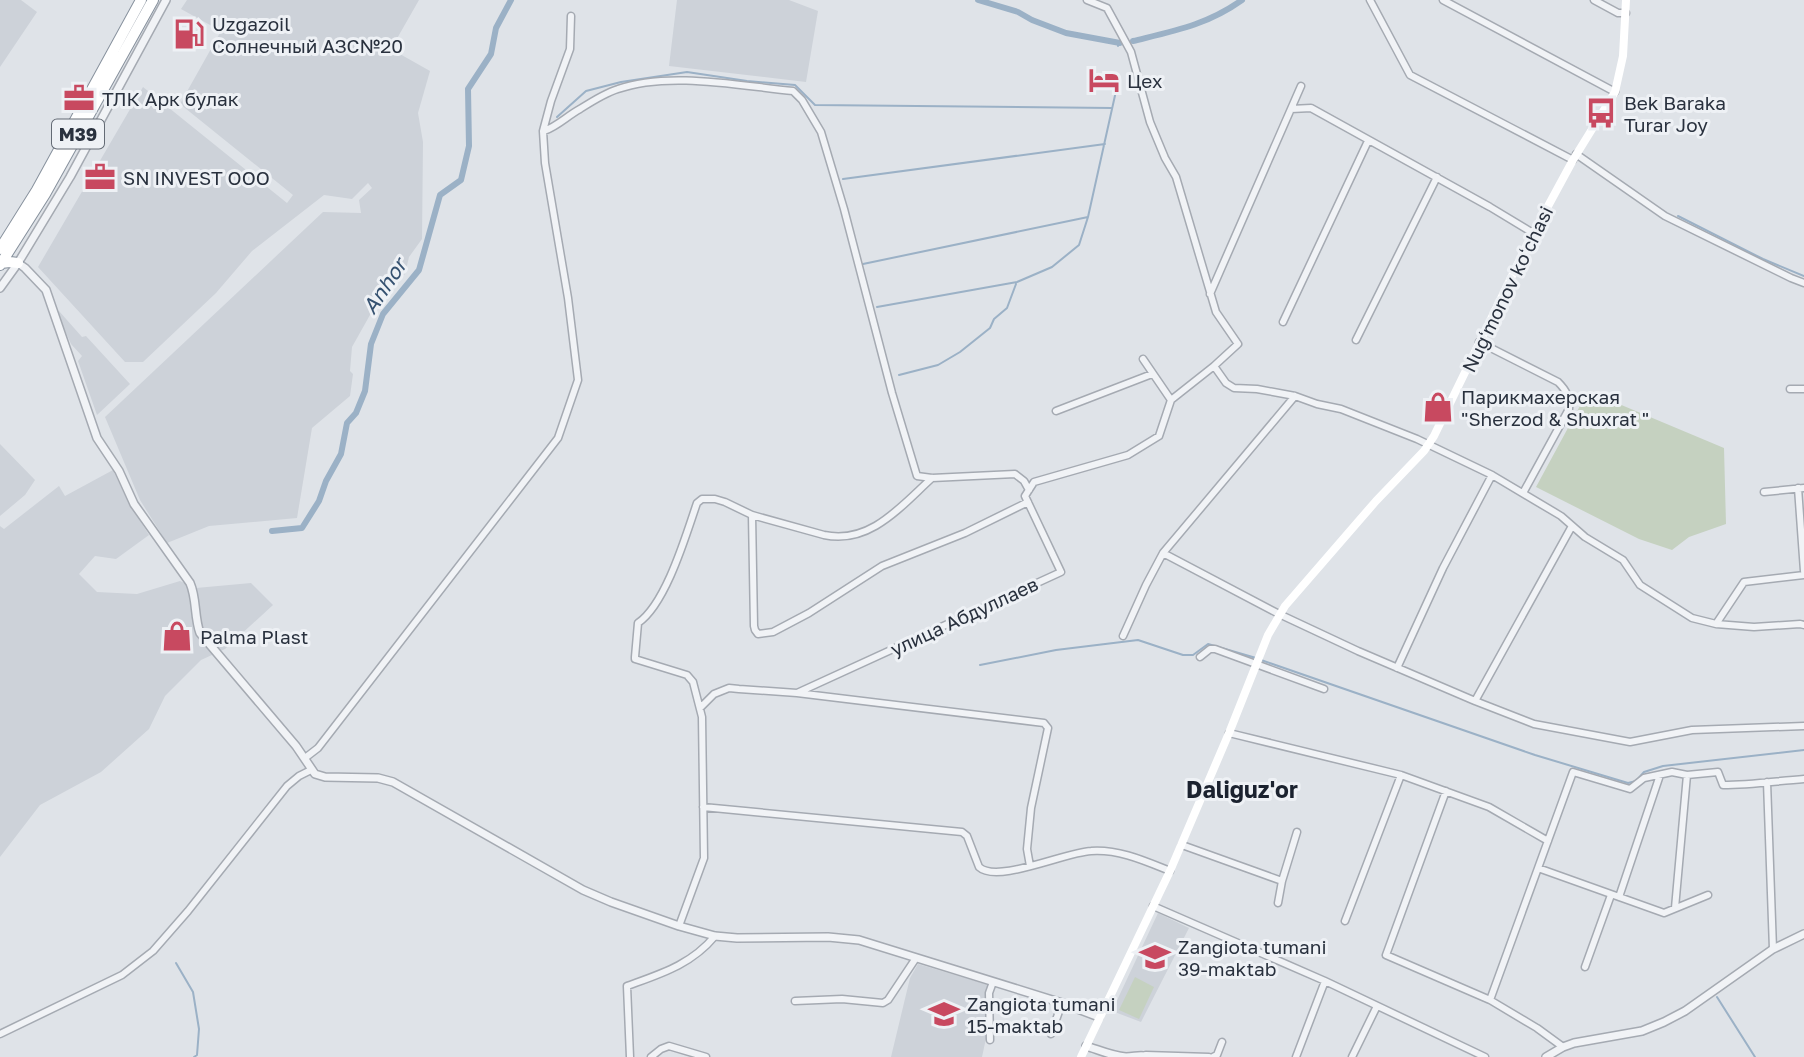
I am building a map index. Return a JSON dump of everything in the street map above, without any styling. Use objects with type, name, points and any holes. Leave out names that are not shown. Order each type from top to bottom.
[{"type":"highway","name":"M39","points":[[1,265],[78,135],[129,37],[141,0]]},
{"type":"highway","name":"M39","points":[[0,249],[153,0]]},
{"type":"highway","points":[[78,135],[92,135]]},
{"type":"highway","points":[[1,265],[10,262],[18,264]]},
{"type":"main road","name":"Nugʻmonov koʻchasi","points":[[1257,664],[1279,614],[1429,444],[1438,428],[1533,233],[1574,157],[1615,92],[1623,56],[1626,0]]},
{"type":"main road","points":[[1080,1057],[1182,845],[1257,664]]},
{"type":"street","name":"M39","points":[[0,288],[18,264],[166,0]]},
{"type":"street","points":[[752,515],[754,626],[758,634],[773,632],[809,613],[882,566],[965,533],[1028,502],[1025,496],[1034,482],[1128,455],[1159,436],[1171,400],[1238,344],[1216,312],[1176,177],[1150,122],[1131,52],[1107,8],[1087,0]]},
{"type":"street","points":[[1370,0],[1410,75],[1574,157],[1665,216],[1804,283]]},
{"type":"street","points":[[1443,0],[1615,92]]},
{"type":"street","points":[[1594,0],[1618,13],[1626,13]]},
{"type":"street","points":[[304,758],[318,748],[558,438],[579,380],[545,163],[543,131],[570,49],[571,16]]},
{"type":"street","points":[[129,37],[139,48]]},
{"type":"street","points":[[543,131],[556,126],[578,109],[616,89],[637,84],[683,80],[793,91],[802,100],[821,132],[917,475],[932,478],[1015,474],[1024,481],[1029,490]]},
{"type":"street","points":[[1210,294],[1301,86]]},
{"type":"street","points":[[1292,109],[1311,108],[1533,233]]},
{"type":"street","points":[[1283,322],[1368,141]]},
{"type":"street","points":[[1356,340],[1437,177]]},
{"type":"street","points":[[18,264],[46,290],[97,438],[119,471],[134,504],[190,583],[200,633],[296,746],[311,770],[322,777],[374,778],[393,782],[583,890],[679,926],[715,936],[737,938],[852,939],[1062,1003],[1099,1017]]},
{"type":"street","points":[[1479,342],[1558,382],[1568,395],[1569,408],[1523,493]]},
{"type":"street","points":[[1143,359],[1171,400]]},
{"type":"street","points":[[1214,366],[1226,383],[1234,388],[1295,396],[1341,409],[1429,444],[1492,475],[1561,516],[1585,537],[1623,560],[1640,585],[1700,621],[1754,627],[1804,625]]},
{"type":"street","points":[[1056,411],[1152,374]]},
{"type":"street","points":[[1790,389],[1804,389]]},
{"type":"street","points":[[1123,636],[1163,553],[1295,396]]},
{"type":"street","points":[[1397,668],[1443,568],[1492,475]]},
{"type":"street","points":[[679,926],[704,858],[702,718],[691,678],[635,659],[638,625],[652,611],[662,594],[699,501],[715,499],[752,515],[837,538],[848,537],[884,522],[932,478]]},
{"type":"street","points":[[1716,624],[1744,582],[1804,573],[1801,488],[1764,492]]},
{"type":"street","name":"улица Абдуллаев","points":[[797,693],[1060,572],[1028,502]]},
{"type":"street","points":[[1475,701],[1572,526]]},
{"type":"street","points":[[1163,553],[1279,614],[1397,668],[1534,724],[1630,743],[1692,730],[1804,726]]},
{"type":"street","points":[[1200,657],[1212,648],[1324,689]]},
{"type":"street","points":[[700,708],[714,694],[729,688],[797,693],[1044,723],[1048,729],[1031,808],[1027,849],[1030,866]]},
{"type":"street","points":[[1229,733],[1401,775],[1489,807],[1548,841]]},
{"type":"street","points":[[0,1034],[122,975],[153,951],[287,786],[311,770]]},
{"type":"street","points":[[1490,1000],[1573,772],[1630,789],[1644,779],[1672,772],[1687,775],[1718,772],[1723,785],[1752,785],[1804,779]]},
{"type":"street","points":[[1345,921],[1401,775]]},
{"type":"street","points":[[1619,897],[1660,775]]},
{"type":"street","points":[[1675,908],[1687,775]]},
{"type":"street","points":[[1767,782],[1773,949]]},
{"type":"street","points":[[1446,791],[1387,955],[1490,1000],[1563,1047]]},
{"type":"street","points":[[703,807],[962,832],[967,836],[977,864],[983,871],[998,872],[1030,866],[1090,850],[1129,854],[1170,871]]},
{"type":"street","points":[[1278,903],[1297,832]]},
{"type":"street","points":[[1182,845],[1282,881]]},
{"type":"street","points":[[1538,868],[1664,913],[1708,895]]},
{"type":"street","points":[[1585,967],[1611,895]]},
{"type":"street","points":[[1153,906],[1325,981],[1485,1057]]},
{"type":"street","points":[[1546,1057],[1563,1047],[1586,1040],[1642,1031],[1664,1022],[1685,1011],[1773,949],[1804,934]]},
{"type":"street","points":[[630,1057],[627,986],[676,968],[715,936]]},
{"type":"street","points":[[795,1001],[842,999],[883,1003],[888,1000],[916,958]]},
{"type":"street","points":[[1296,1057],[1325,981]]},
{"type":"street","points":[[990,1040],[989,993],[993,982]]},
{"type":"street","points":[[1051,1034],[1062,1003]]},
{"type":"street","points":[[1352,1057],[1377,1006]]},
{"type":"street","points":[[1086,1046],[1122,1056],[1211,1057],[1217,1055],[1222,1042]]},
{"type":"street","points":[[651,1057],[669,1046],[706,1057]]},
{"type":"shaded area","points":[[0,0],[21,0],[37,12],[0,67]]},
{"type":"shaded area","points":[[187,0],[419,0],[391,49],[430,71],[418,113],[423,142],[422,239],[409,257],[405,274],[384,290],[352,347],[350,371],[353,374],[350,396],[312,428],[297,518],[209,526],[167,543],[140,500],[105,417],[323,212],[361,213],[359,200],[372,188],[368,183],[352,199],[324,195],[252,251],[216,293],[143,362],[125,362],[38,267],[143,87],[287,203],[293,195],[180,104],[221,31],[181,9]]},
{"type":"shaded area","points":[[677,0],[789,0],[818,11],[806,82],[669,66]]},
{"type":"shaded area","points":[[59,311],[130,384],[97,415],[78,361],[82,356],[71,344],[57,313]]},
{"type":"shaded area","points":[[0,444],[35,480],[25,495],[0,516]]},
{"type":"shaded area","points":[[113,470],[127,500],[149,535],[116,559],[95,556],[79,574],[97,592],[137,594],[180,581],[196,588],[251,583],[273,605],[225,649],[201,660],[165,696],[149,729],[101,772],[40,805],[0,857],[0,526],[4,529],[59,486],[65,496]]},
{"type":"shaded area","name":"Zangiota tumani 39-maktab","points":[[1158,913],[1189,928],[1141,1022],[1112,1011]]},
{"type":"shaded area","name":"Zangiota tumani 15-maktab","points":[[918,964],[989,985],[988,1029],[982,1057],[891,1057],[910,978]]},
{"type":"green space","points":[[1588,391],[1724,448],[1726,524],[1689,537],[1672,550],[1639,539],[1536,487]]},
{"type":"green space","points":[[1135,977],[1154,987],[1139,1019],[1119,1010]]},
{"type":"waterway","name":"Anhor","points":[[272,531],[302,528],[319,501],[326,481],[341,454],[347,423],[356,413],[365,391],[371,344],[383,314],[419,270],[440,195],[461,180],[469,146],[468,89],[491,54],[496,28],[511,0]]},
{"type":"waterway","name":"Anhor","points":[[978,0],[1018,12],[1066,33],[1120,43]]},
{"type":"waterway","name":"Anhor","points":[[1133,41],[1203,21],[1242,0]]},
{"type":"waterway","points":[[557,117],[586,91],[621,82],[687,72],[795,85],[815,105],[1112,108]]},
{"type":"waterway","points":[[877,307],[1017,282],[1052,267],[1079,245],[1088,217],[1118,82]]},
{"type":"waterway","points":[[843,179],[1105,144]]},
{"type":"waterway","points":[[1678,216],[1763,259],[1804,276]]},
{"type":"waterway","points":[[863,264],[1088,217]]},
{"type":"waterway","points":[[899,375],[938,365],[960,352],[990,328],[994,319],[1007,308],[1016,284]]},
{"type":"waterway","points":[[980,665],[1056,650],[1138,640],[1183,655],[1193,655],[1208,644],[1256,658]]},
{"type":"waterway","points":[[1261,660],[1535,755],[1628,783],[1636,781],[1644,772],[1663,766],[1804,750]]},
{"type":"waterway","points":[[176,963],[193,992],[199,1029],[197,1055],[194,1057]]},
{"type":"waterway","points":[[1717,997],[1755,1057]]},
{"type":"place","name":"Uzgazoil Солнечный АЗС№20","points":[[189,34]]},
{"type":"place","name":"Цех","points":[[1104,80]]},
{"type":"place","name":"ТЛК Арк булак","points":[[79,98]]},
{"type":"place","name":"Bek Baraka Turar Joy","points":[[1601,113]]},
{"type":"place","name":"SN INVEST ООО","points":[[100,177]]},
{"type":"place","name":"Парикмахерская \"Sherzod & Shuxrat \"","points":[[1438,407]]},
{"type":"place","name":"Palma Plast","points":[[177,636]]},
{"type":"place","name":"Zangiota tumani 39-maktab","points":[[1155,957]]},
{"type":"place","name":"Zangiota tumani 15-maktab","points":[[944,1014]]},
{"type":"district","name":"Daliguz'or","points":[[1242,789]]}]
